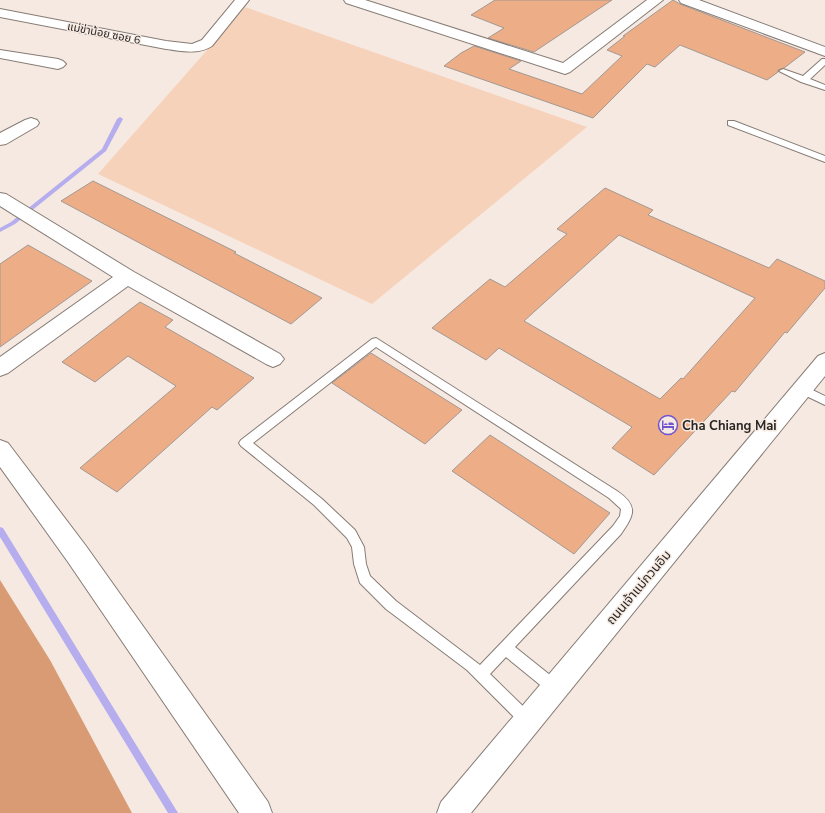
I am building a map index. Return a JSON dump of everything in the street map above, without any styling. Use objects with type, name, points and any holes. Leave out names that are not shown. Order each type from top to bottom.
[{"type":"street","name":"แม่ข่าน้อย ซอย 6","points":[[0,13],[176,46],[196,48],[207,43],[242,0]]},
{"type":"street","points":[[352,0],[565,69],[656,0]]},
{"type":"street","points":[[686,0],[825,52]]},
{"type":"street","points":[[0,54],[58,64]]},
{"type":"street","points":[[0,140],[31,123]]},
{"type":"street","points":[[0,198],[127,277],[273,358]]},
{"type":"street","points":[[0,368],[127,277]]},
{"type":"street","name":"ถนนเจ้าแม่กวนอิม","points":[[452,813],[825,361]]},
{"type":"street","points":[[0,449],[77,554],[258,813]]},
{"type":"lane","points":[[804,80],[825,61]]},
{"type":"lane","points":[[783,71],[825,88]]},
{"type":"lane","points":[[730,123],[825,159]]},
{"type":"lane","points":[[481,674],[617,530],[627,515],[627,507],[601,487],[376,342],[244,443],[318,502],[351,534],[358,547],[360,564],[365,579],[391,605],[472,666],[528,721]]},
{"type":"lane","points":[[802,389],[825,401]]},
{"type":"lane","points":[[506,648],[555,688]]},
{"type":"shaded area","points":[[245,7],[587,127],[372,304],[98,174]]},
{"type":"shaded area","points":[[0,580],[50,660],[132,813],[0,813]]},
{"type":"building","points":[[495,0],[612,0],[534,52],[488,38],[504,28],[471,15]]},
{"type":"building","points":[[673,0],[805,52],[784,68],[778,70],[778,72],[767,80],[680,45],[655,67],[647,64],[593,118],[444,66],[461,53],[474,46],[521,61],[509,69],[582,94],[622,56],[607,50],[625,36],[623,36]]},
{"type":"building","points":[[93,181],[236,252],[234,253],[322,298],[291,324],[61,201]]},
{"type":"building","points":[[605,188],[653,210],[648,215],[769,268],[777,259],[825,281],[825,288],[787,333],[785,332],[735,392],[732,391],[654,475],[612,448],[632,427],[499,348],[486,360],[432,328],[490,279],[505,287],[567,234],[557,229]],"holes":[[[619,235],[755,298],[683,379],[681,378],[660,399],[524,321]]]},
{"type":"building","points":[[28,245],[92,281],[0,347],[0,264]]},
{"type":"building","points":[[140,302],[173,320],[165,327],[254,378],[217,410],[212,407],[117,492],[80,468],[176,386],[128,356],[95,382],[62,362]]},
{"type":"building","points":[[371,353],[462,410],[425,444],[332,383]]},
{"type":"building","points":[[490,435],[610,513],[574,554],[452,471]]},
{"type":"waterway","points":[[0,230],[13,223],[104,150],[120,119]]},
{"type":"waterway","points":[[0,530],[173,813]]},
{"type":"place","name":"Cha Chiang Mai","points":[[668,425]]}]
